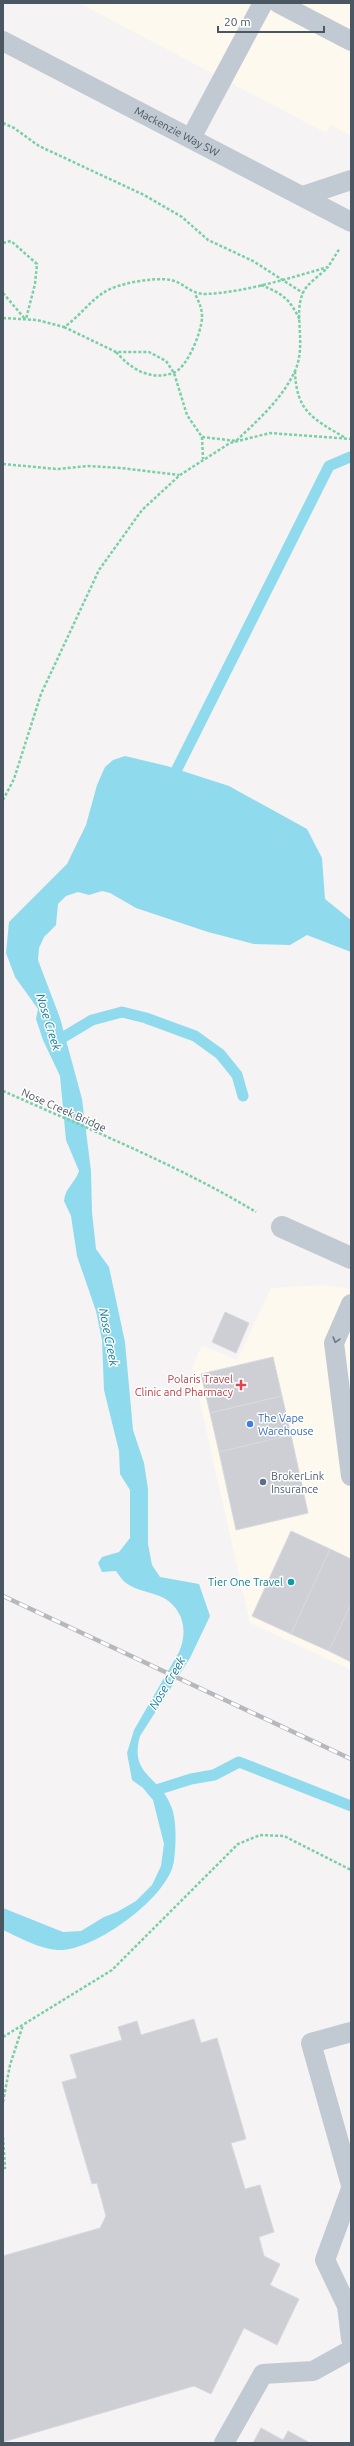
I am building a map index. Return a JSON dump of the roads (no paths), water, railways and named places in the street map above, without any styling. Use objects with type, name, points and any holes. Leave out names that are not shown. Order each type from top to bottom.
[{"type":"street","points":[[282,1227],[351,1258]]},
{"type":"lane","points":[[191,138],[263,3]]},
{"type":"lane","points":[[278,3],[351,40]]},
{"type":"lane","name":"Mackenzie Way SW","points":[[3,40],[351,222]]},
{"type":"lane","points":[[303,196],[351,180]]},
{"type":"lane","points":[[351,1304],[334,1343],[351,1476]]},
{"type":"lane","points":[[351,2032],[311,2043],[351,2185]]},
{"type":"lane","points":[[351,2189],[325,2260],[347,2306],[351,2339]]},
{"type":"lane","points":[[224,2443],[263,2374],[313,2371],[351,2350]]},
{"type":"water","name":"Nose Creek","points":[[125,756],[167,766],[229,786],[307,829],[322,858],[325,899],[351,920],[351,952],[307,935],[290,945],[254,944],[208,932],[136,908],[110,893],[102,891],[89,895],[78,892],[66,896],[58,904],[56,925],[44,937],[39,948],[38,960],[60,1018],[82,1099],[91,1171],[92,1212],[96,1249],[109,1267],[125,1342],[133,1430],[144,1463],[148,1489],[148,1544],[152,1565],[160,1577],[199,1584],[210,1616],[190,1658],[140,1736],[138,1749],[142,1768],[166,1796],[173,1811],[176,1833],[174,1860],[170,1874],[159,1890],[128,1920],[90,1942],[72,1948],[57,1950],[36,1945],[3,1930],[3,1908],[63,1932],[81,1931],[104,1917],[117,1912],[136,1901],[152,1885],[161,1866],[164,1844],[153,1800],[143,1788],[132,1780],[127,1753],[134,1730],[179,1652],[183,1637],[180,1615],[171,1603],[164,1598],[130,1586],[116,1571],[102,1572],[98,1563],[102,1557],[119,1552],[130,1538],[130,1490],[120,1474],[119,1451],[104,1390],[102,1340],[96,1311],[77,1256],[71,1216],[64,1201],[68,1189],[79,1171],[66,1140],[60,1076],[43,1040],[36,1019],[38,1009],[15,977],[6,953],[9,922],[67,864],[86,825],[97,785],[105,767],[113,760]]},
{"type":"waterway","points":[[169,781],[177,769],[329,466],[350,457]]},
{"type":"waterway","name":"Nose Creek","points":[[57,1041],[92,1020],[122,1012],[146,1018],[195,1036],[220,1054],[237,1075],[243,1096]]},
{"type":"waterway","points":[[153,1791],[191,1779],[214,1775],[239,1762],[351,1806]]},
{"type":"railway","points":[[3,1596],[351,1759]]},
{"type":"place","name":"Polaris Travel Clinic and Pharmacy","points":[[241,1385]]},
{"type":"place","name":"The Vape Warehouse","points":[[250,1424]]},
{"type":"place","name":"BrokerLink Insurance","points":[[263,1482]]},
{"type":"place","name":"Tier One Travel","points":[[291,1582]]}]
